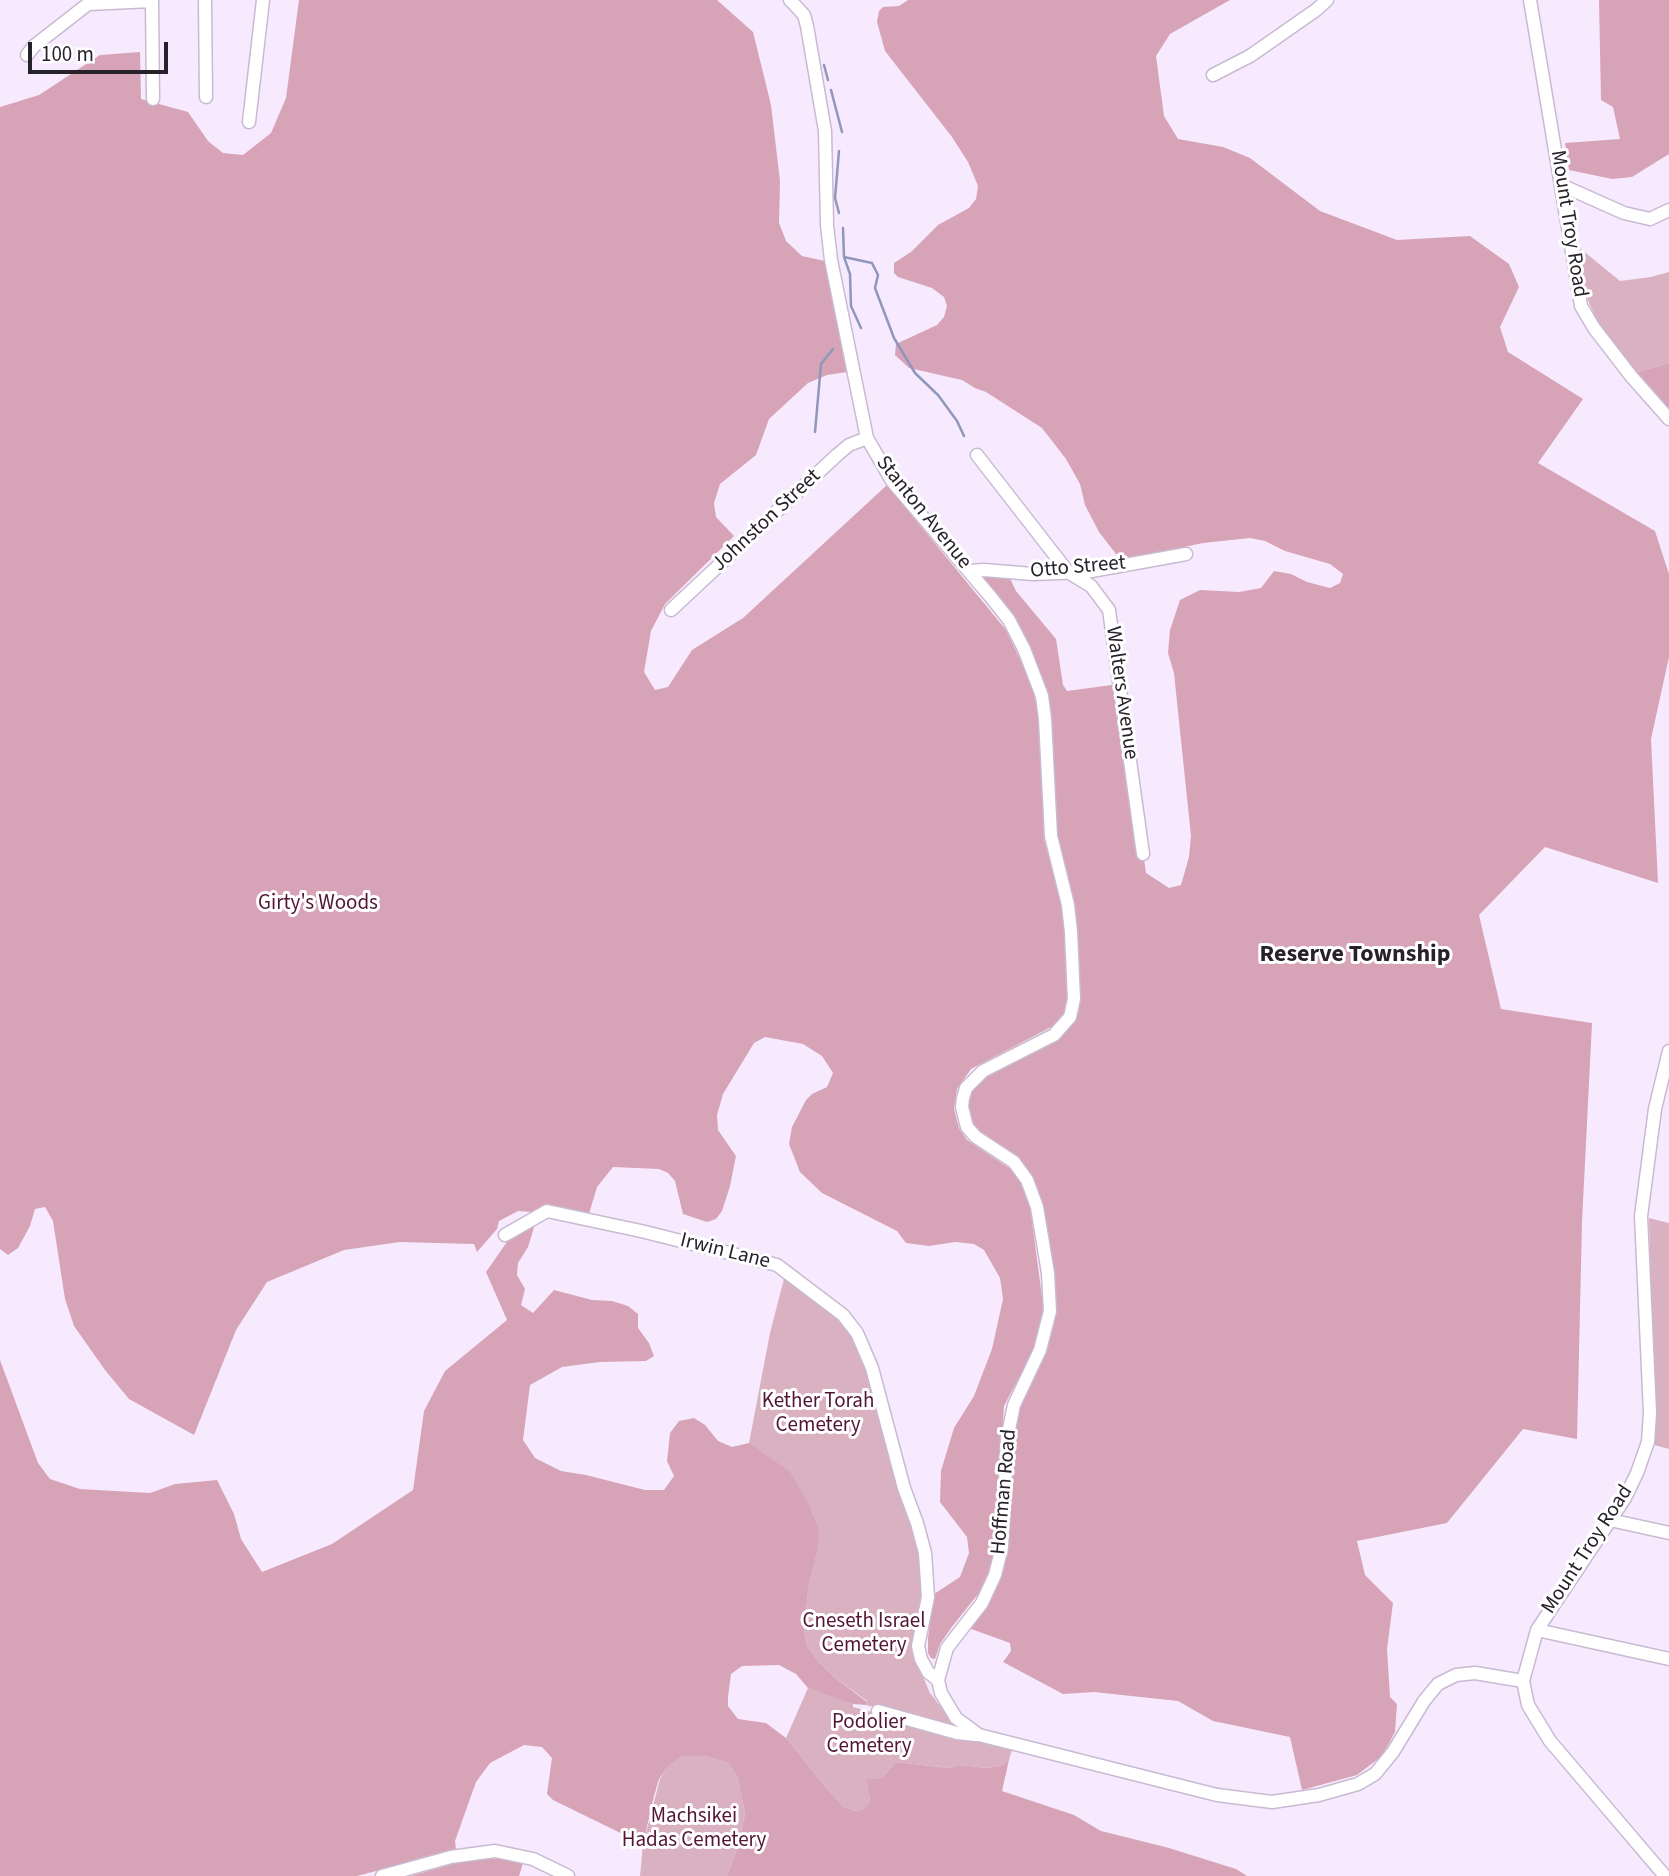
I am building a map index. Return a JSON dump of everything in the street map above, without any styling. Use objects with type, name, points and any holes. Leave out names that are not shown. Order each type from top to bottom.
[{"type":"street","points":[[205,0],[206,97]]},
{"type":"street","points":[[249,122],[263,0]]},
{"type":"street","name":"Stanton Avenue","points":[[790,0],[804,15],[814,65],[825,131],[827,225],[831,260],[867,438],[892,481],[1009,620],[1024,649],[1042,696],[1051,836],[1068,905],[1071,932],[1074,999],[1070,1017]]},
{"type":"street","points":[[1213,75],[1250,55],[1327,0]]},
{"type":"street","name":"Mount Troy Road","points":[[1530,0],[1581,306],[1605,343],[1669,419]]},
{"type":"street","points":[[30,45],[88,4],[152,1],[153,99]]},
{"type":"street","points":[[1561,185],[1624,213],[1650,219],[1669,210]]},
{"type":"street","name":"Johnston Street","points":[[671,610],[843,450],[867,438]]},
{"type":"street","name":"Walters Avenue","points":[[977,455],[1068,572],[1091,586],[1109,610],[1143,855]]},
{"type":"street","name":"Otto Street","points":[[969,571],[1033,574],[1086,572],[1186,554]]},
{"type":"street","name":"Hoffman Road","points":[[938,1680],[947,1648],[982,1603],[995,1576],[1002,1547],[1007,1439],[1014,1405],[1040,1350],[1051,1311],[1037,1207],[1030,1189],[1022,1171],[1014,1162],[976,1137],[967,1127],[962,1107],[963,1098],[967,1088],[983,1071],[1054,1035],[1070,1017]]},
{"type":"street","name":"Mount Troy Road","points":[[1523,1681],[1537,1630],[1625,1499],[1648,1442],[1650,1413],[1641,1216],[1653,1120],[1669,1051]]},
{"type":"street","name":"Irwin Lane","points":[[505,1235],[547,1211],[653,1234],[777,1265],[843,1315],[857,1333],[872,1368],[904,1488],[925,1553],[928,1597],[918,1646],[925,1666],[938,1680]]},
{"type":"street","points":[[1610,1520],[1669,1533]]},
{"type":"street","points":[[1537,1630],[1669,1659]]},
{"type":"street","points":[[878,1711],[957,1733],[979,1735],[1217,1795],[1272,1802],[1319,1795],[1358,1784],[1375,1774],[1393,1752],[1424,1701],[1438,1684],[1456,1675],[1475,1673],[1523,1681],[1528,1704],[1550,1741],[1665,1876]]},
{"type":"street","points":[[938,1680],[941,1693],[956,1718],[979,1735]]},
{"type":"street","points":[[382,1876],[451,1857],[495,1851],[533,1859],[568,1876]]},
{"type":"green space","name":"Girty's Woods","points":[[299,0],[717,0],[753,32],[771,105],[780,181],[779,223],[786,241],[802,256],[825,261],[847,372],[827,375],[808,383],[769,419],[756,455],[720,484],[714,503],[716,517],[734,536],[665,604],[651,631],[644,672],[655,690],[668,687],[692,650],[743,618],[887,485],[1006,630],[1032,684],[1040,724],[1044,839],[1063,910],[1067,996],[1064,1013],[1055,1025],[971,1069],[957,1089],[954,1109],[959,1128],[967,1140],[1012,1170],[1023,1184],[1029,1199],[1044,1312],[1036,1345],[1004,1406],[994,1556],[986,1584],[940,1644],[935,1659],[928,1653],[934,1594],[960,1577],[969,1553],[967,1537],[940,1502],[941,1471],[954,1428],[974,1396],[992,1349],[1003,1299],[1000,1278],[984,1250],[974,1244],[955,1242],[929,1246],[906,1243],[897,1231],[822,1193],[800,1172],[789,1144],[792,1127],[806,1100],[827,1087],[833,1073],[822,1056],[803,1044],[765,1037],[754,1043],[723,1094],[717,1115],[718,1130],[736,1156],[730,1186],[722,1211],[716,1219],[707,1222],[683,1214],[675,1181],[668,1173],[659,1169],[613,1167],[597,1187],[588,1217],[545,1208],[532,1212],[518,1211],[499,1221],[497,1229],[477,1252],[474,1244],[400,1242],[344,1250],[267,1282],[236,1330],[194,1435],[129,1399],[74,1326],[65,1299],[53,1221],[45,1207],[35,1209],[30,1226],[18,1248],[8,1255],[0,1249],[0,107],[39,95],[100,55],[140,52],[141,99],[188,112],[208,141],[223,153],[243,155],[271,133],[286,98]]},
{"type":"green space","points":[[908,0],[1230,0],[1170,34],[1156,56],[1164,116],[1178,139],[1223,147],[1250,158],[1320,211],[1397,240],[1470,236],[1509,264],[1519,287],[1500,327],[1508,352],[1583,399],[1538,463],[1655,531],[1669,574],[1669,657],[1651,739],[1658,883],[1545,847],[1479,915],[1501,1009],[1592,1023],[1582,1222],[1577,1439],[1523,1429],[1447,1523],[1357,1541],[1365,1575],[1393,1603],[1387,1649],[1390,1697],[1397,1704],[1395,1732],[1382,1756],[1357,1775],[1302,1790],[1290,1737],[1213,1721],[1178,1701],[1094,1692],[1063,1694],[1003,1662],[1011,1651],[1010,1643],[963,1626],[995,1575],[1007,1439],[1050,1311],[1027,1180],[967,1127],[966,1088],[1063,1027],[1074,980],[1051,836],[1045,719],[1024,649],[969,571],[1007,572],[1016,591],[1056,639],[1063,685],[1067,691],[1119,684],[1146,873],[1169,888],[1181,885],[1189,857],[1191,836],[1174,673],[1168,653],[1170,630],[1180,600],[1200,590],[1239,592],[1261,588],[1274,571],[1330,588],[1340,583],[1343,574],[1330,564],[1250,538],[1203,543],[1132,558],[1116,554],[1099,532],[1085,505],[1080,484],[1066,459],[1042,428],[962,380],[909,368],[895,355],[896,344],[937,325],[944,317],[947,306],[944,297],[932,288],[898,277],[894,273],[894,263],[911,252],[938,225],[969,208],[976,199],[978,186],[968,162],[952,137],[885,51],[877,22],[879,11],[883,7],[899,6]]},
{"type":"green space","points":[[1599,0],[1669,0],[1669,154],[1632,177],[1612,179],[1569,170],[1565,143],[1620,139],[1613,107],[1601,100]]},
{"type":"green space","points":[[1576,245],[1620,281],[1669,272],[1669,363],[1637,372],[1617,348],[1599,324],[1589,303],[1580,273]]},
{"type":"green space","points":[[1669,363],[1669,410],[1637,372]]},
{"type":"green space","points":[[1649,1218],[1669,1223],[1669,1449],[1654,1445]]},
{"type":"green space","points":[[535,1224],[528,1247],[518,1263],[517,1275],[525,1289],[521,1305],[533,1313],[554,1290],[628,1306],[638,1314],[638,1328],[649,1343],[654,1356],[646,1361],[600,1362],[562,1367],[530,1385],[523,1440],[535,1458],[561,1471],[645,1490],[664,1490],[674,1476],[667,1461],[670,1433],[679,1421],[694,1418],[705,1425],[718,1441],[732,1447],[749,1443],[790,1472],[808,1503],[819,1531],[804,1630],[807,1646],[834,1677],[867,1702],[866,1705],[853,1704],[808,1688],[796,1674],[779,1665],[742,1666],[731,1674],[728,1697],[728,1706],[738,1719],[766,1723],[786,1738],[844,1807],[855,1811],[864,1809],[870,1801],[867,1779],[881,1779],[896,1762],[949,1768],[959,1765],[989,1768],[1000,1766],[1009,1760],[1002,1791],[1074,1815],[1101,1831],[1169,1848],[1236,1869],[1247,1876],[727,1876],[738,1846],[745,1814],[738,1778],[728,1763],[705,1756],[682,1756],[668,1766],[659,1779],[643,1844],[553,1800],[547,1794],[552,1758],[542,1747],[524,1745],[490,1763],[476,1782],[455,1841],[456,1850],[357,1876],[0,1876],[0,1360],[38,1463],[50,1479],[80,1489],[150,1493],[175,1484],[217,1480],[234,1514],[241,1539],[262,1572],[332,1544],[413,1490],[424,1411],[445,1371],[507,1320],[486,1272],[509,1239]]},
{"type":"green space","name":"Kether Torah Cemetery","points":[[785,1275],[838,1319],[853,1338],[866,1365],[909,1513],[923,1572],[925,1596],[916,1660],[930,1693],[958,1729],[866,1705],[867,1701],[834,1677],[807,1646],[804,1630],[809,1582],[817,1553],[749,1443],[770,1333]]},
{"type":"green space","name":"Podolier Cemetery","points":[[808,1688],[853,1704],[853,1707],[1012,1750],[1009,1760],[1000,1766],[989,1768],[959,1765],[949,1768],[896,1762],[881,1779],[868,1782],[870,1801],[864,1809],[855,1811],[844,1807],[786,1738]]},
{"type":"green space","name":"Machsikei Hadas Cemetery","points":[[682,1756],[705,1756],[728,1763],[738,1778],[745,1814],[738,1846],[727,1876],[640,1876],[643,1844],[660,1779],[668,1765]]},
{"type":"green space","points":[[474,1858],[523,1863],[519,1876],[411,1876]]},
{"type":"waterway","points":[[824,65],[828,80]]},
{"type":"waterway","points":[[831,90],[842,132]]},
{"type":"waterway","points":[[839,151],[835,198],[839,213]]},
{"type":"waterway","points":[[843,228],[844,257],[850,274],[851,306],[861,328]]},
{"type":"waterway","points":[[844,257],[872,263],[878,275],[875,288],[894,338],[915,373],[938,395],[957,421],[964,436]]},
{"type":"waterway","points":[[815,432],[821,364],[833,349]]},
{"type":"district","name":"Reserve Township","points":[[1355,956]]},
{"type":"park label","name":"Cneseth Israel Cemetery","points":[[864,1634]]}]
